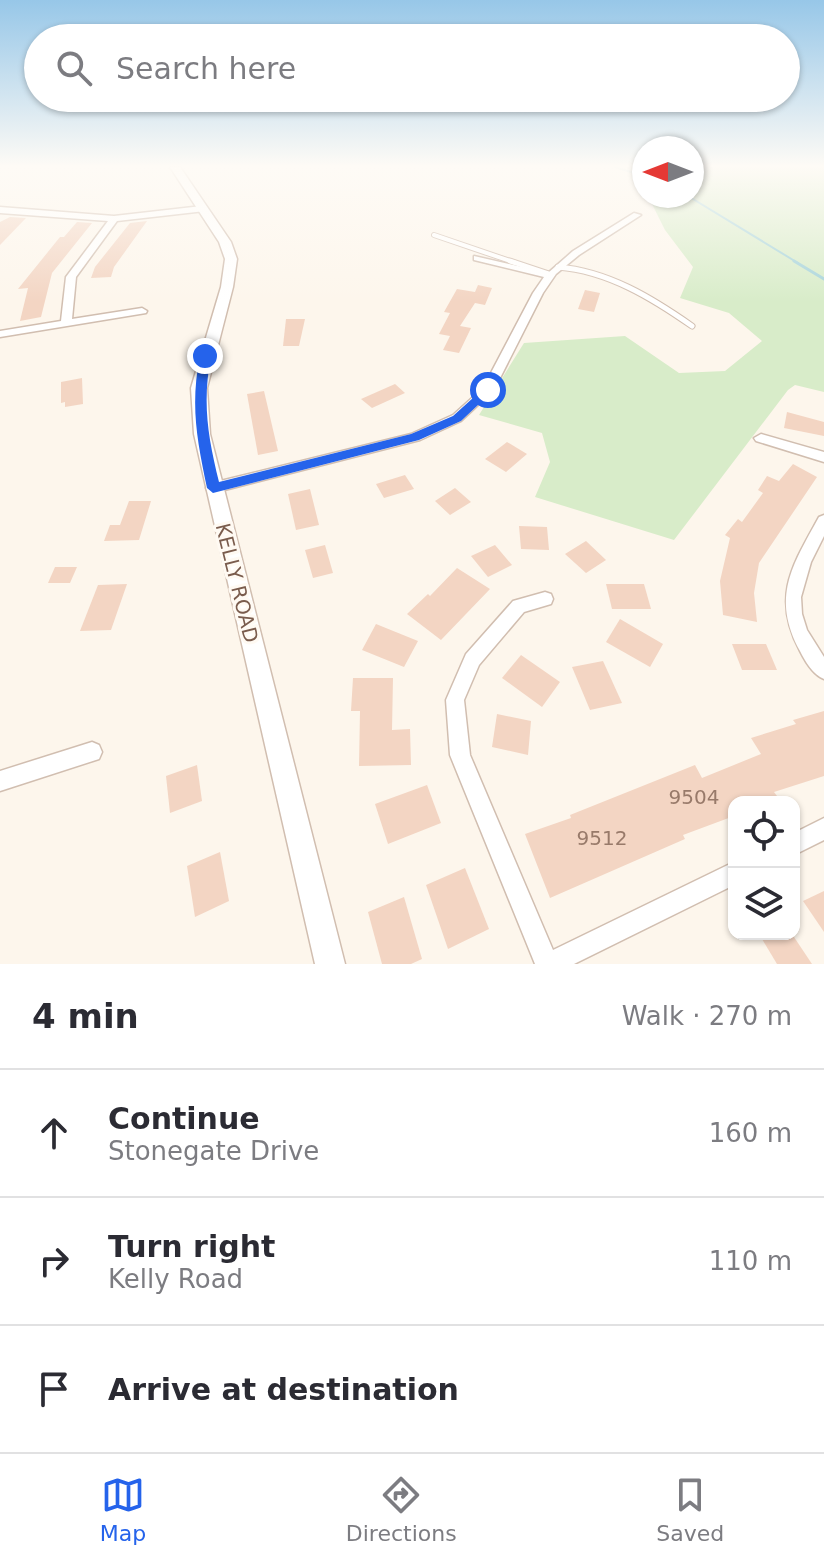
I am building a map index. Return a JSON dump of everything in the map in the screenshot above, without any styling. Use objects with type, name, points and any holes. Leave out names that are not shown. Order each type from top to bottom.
[{"type":"street","points":[[25,212],[114,219],[182,212]]},
{"type":"street","name":"KELLY ROAD","points":[[204,212],[225,242],[231,259],[227,287],[199,388],[202,434],[330,964]]},
{"type":"street","points":[[213,488],[415,437],[457,418],[488,390],[553,272],[637,215]]},
{"type":"street","points":[[66,323],[71,277],[114,219]]},
{"type":"street","points":[[477,258],[553,272]]},
{"type":"street","points":[[0,334],[142,311]]},
{"type":"street","points":[[761,438],[824,457]]},
{"type":"street","points":[[824,521],[796,574],[790,602],[805,649],[824,671]]},
{"type":"street","points":[[545,599],[519,606],[472,660],[455,700],[460,755],[548,964],[728,876]]},
{"type":"street","points":[[0,781],[92,752]]},
{"type":"street","points":[[800,841],[824,829]]},
{"type":"lane","points":[[434,235],[553,272],[578,270],[650,297],[692,326]]},
{"type":"green space","points":[[656,212],[824,212],[824,392],[795,385],[788,390],[674,540],[535,497],[550,462],[542,433],[479,415],[524,343],[625,336],[679,373],[725,371],[762,341],[729,313],[680,298],[693,267],[665,230]]},
{"type":"building","points":[[10,217],[26,218],[0,245],[0,222]]},
{"type":"building","points":[[147,221],[114,267],[111,277],[91,278],[95,267],[130,223]]},
{"type":"building","points":[[77,222],[92,223],[52,273],[41,317],[20,321],[28,288],[18,289],[60,237],[64,237]]},
{"type":"building","points":[[478,285],[492,288],[485,305],[475,303],[460,326],[471,328],[459,353],[443,350],[450,336],[439,334],[450,313],[444,312],[457,289],[475,292]]},
{"type":"building","points":[[585,290],[600,293],[594,312],[578,309]]},
{"type":"building","points":[[286,319],[305,319],[299,346],[283,346]]},
{"type":"building","points":[[82,378],[83,404],[65,407],[65,402],[61,403],[61,382]]},
{"type":"building","points":[[395,384],[405,393],[372,408],[361,399]]},
{"type":"building","points":[[264,391],[278,451],[258,455],[247,394]]},
{"type":"building","points":[[787,412],[824,422],[824,436],[784,428]]},
{"type":"building","points":[[507,442],[527,454],[506,472],[485,459]]},
{"type":"building","points":[[793,464],[817,477],[759,563],[754,593],[757,622],[723,615],[720,581],[730,538],[725,535],[738,519],[742,522],[763,493],[758,490],[767,476],[779,481]]},
{"type":"building","points":[[405,475],[414,489],[384,498],[376,484]]},
{"type":"building","points":[[455,488],[471,502],[450,515],[435,501]]},
{"type":"building","points":[[310,489],[319,525],[296,530],[288,494]]},
{"type":"building","points":[[129,501],[151,501],[139,540],[104,541],[110,525],[120,525]]},
{"type":"building","points":[[519,526],[547,527],[549,550],[521,549]]},
{"type":"building","points":[[586,541],[606,560],[586,573],[565,554]]},
{"type":"building","points":[[325,545],[333,573],[313,578],[305,550]]},
{"type":"building","points":[[495,545],[512,565],[488,577],[471,556]]},
{"type":"building","points":[[55,567],[77,567],[70,583],[48,583]]},
{"type":"building","points":[[457,568],[490,589],[441,640],[407,614]]},
{"type":"building","points":[[127,584],[111,630],[80,631],[98,585]]},
{"type":"building","points":[[606,584],[644,584],[651,609],[612,609]]},
{"type":"building","points":[[620,619],[663,644],[650,667],[606,642]]},
{"type":"building","points":[[376,624],[418,641],[404,667],[362,650]]},
{"type":"building","points":[[732,644],[766,644],[777,670],[742,670]]},
{"type":"building","points":[[521,655],[560,682],[542,707],[502,678]]},
{"type":"building","points":[[603,661],[622,703],[590,710],[572,667]]},
{"type":"building","points":[[353,678],[393,678],[392,730],[410,729],[411,765],[359,766],[360,711],[351,711]]},
{"type":"building","points":[[824,711],[824,776],[774,792],[777,796],[728,796],[728,818],[683,835],[685,839],[550,898],[525,834],[571,818],[570,815],[695,765],[702,778],[761,754],[751,738],[796,724],[793,720]]},
{"type":"building","points":[[497,714],[531,721],[528,755],[492,747]]},
{"type":"building","points":[[197,765],[202,801],[170,813],[166,776]]},
{"type":"building","points":[[427,785],[441,823],[388,844],[375,804]]},
{"type":"building","points":[[220,852],[229,901],[195,917],[187,866]]},
{"type":"building","points":[[465,868],[489,929],[448,949],[426,885]]},
{"type":"building","points":[[824,891],[824,932],[803,901]]},
{"type":"building","points":[[404,897],[422,959],[411,964],[382,964],[368,912]]},
{"type":"building","points":[[763,940],[796,940],[812,964],[777,964]]},
{"type":"waterway","points":[[714,212],[798,263]]},
{"type":"waterway","points":[[794,261],[824,279]]},
{"type":"route","points":[[205,356],[199,405],[213,488],[415,437],[457,418],[488,390]]}]
